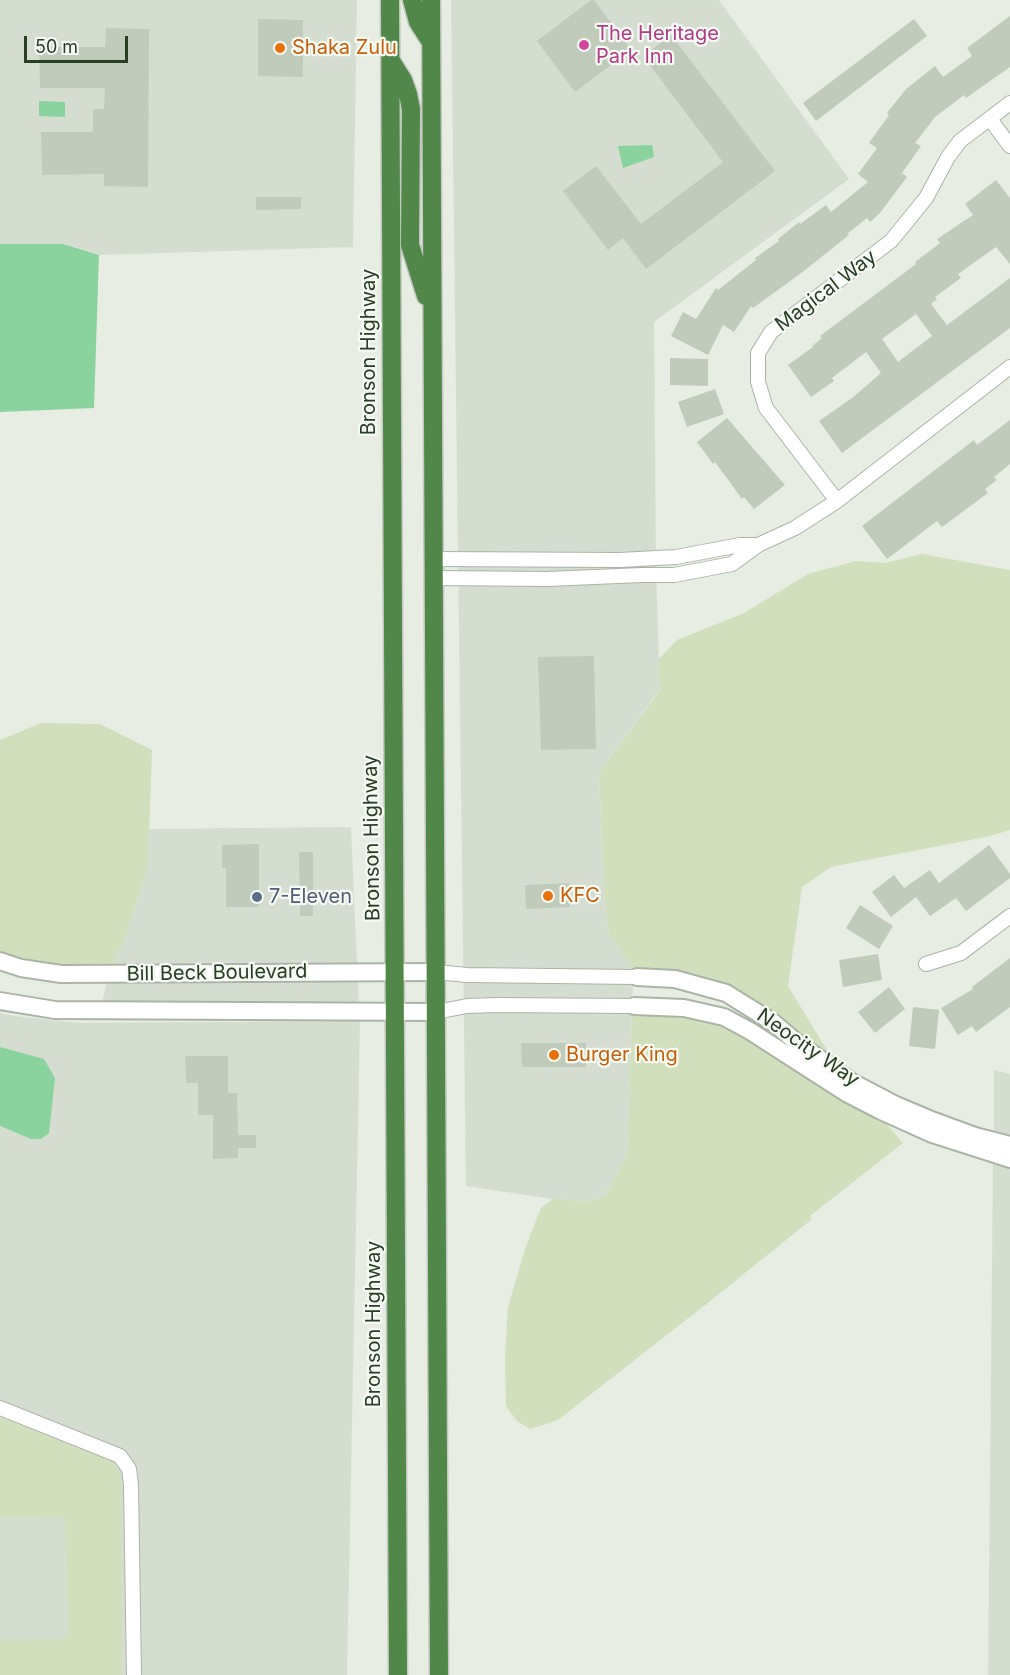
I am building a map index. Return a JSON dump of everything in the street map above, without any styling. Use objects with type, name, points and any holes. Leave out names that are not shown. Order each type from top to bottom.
[{"type":"highway","name":"Bronson Highway","points":[[390,0],[399,1675]]},
{"type":"highway","points":[[412,0],[418,22],[431,42]]},
{"type":"highway","points":[[431,0],[439,1675]]},
{"type":"highway","points":[[391,61],[403,80],[411,109],[410,245],[432,312]]},
{"type":"street","name":"Magical Way","points":[[837,501],[766,408],[758,382],[758,352],[771,332],[891,241],[926,198],[948,157],[960,141],[1010,103]]},
{"type":"street","points":[[990,119],[1010,146]]},
{"type":"street","points":[[433,578],[548,579],[674,575],[732,564],[758,545],[795,528],[837,501],[1010,367]]},
{"type":"street","points":[[433,559],[620,560],[676,557],[740,545],[758,545]]},
{"type":"street","points":[[926,964],[961,953],[1010,916]]},
{"type":"street","name":"Bill Beck Boulevard","points":[[0,961],[21,968],[61,974],[435,972]]},
{"type":"street","points":[[435,972],[467,975],[636,977]]},
{"type":"street","name":"Neocity Way","points":[[636,977],[675,979],[726,993],[774,1023],[822,1062],[852,1082],[896,1105],[934,1121],[1010,1145]]},
{"type":"street","name":"Bill Beck Boulevard","points":[[0,1001],[55,1010],[436,1012]]},
{"type":"street","points":[[436,1012],[467,1006],[497,1005],[634,1006]]},
{"type":"street","name":"Neocity Way","points":[[634,1006],[684,1008],[724,1017],[750,1031],[848,1094],[881,1111],[932,1134],[1010,1159]]},
{"type":"street","points":[[0,1408],[120,1456],[129,1469],[134,1675]]},
{"type":"shaded area","points":[[0,0],[357,0],[353,247],[99,255],[63,244],[0,244]]},
{"type":"shaded area","points":[[451,0],[719,0],[849,179],[654,322],[656,569],[660,689],[599,773],[604,891],[609,933],[633,969],[630,969],[628,983],[633,984],[632,999],[628,999],[626,1013],[632,1014],[627,1156],[604,1197],[584,1202],[466,1186]]},
{"type":"shaded area","points":[[39,101],[65,102],[65,117],[39,116]]},
{"type":"shaded area","points":[[652,145],[654,157],[623,168],[618,146]]},
{"type":"shaded area","points":[[0,244],[63,244],[99,255],[94,408],[0,412]]},
{"type":"shaded area","points":[[922,554],[1010,570],[1010,830],[990,836],[831,867],[802,887],[788,986],[825,1047],[837,1062],[801,1036],[779,1016],[730,986],[660,970],[633,969],[609,934],[604,891],[599,773],[660,690],[658,660],[677,640],[744,613],[808,574],[856,561],[884,563]]},
{"type":"shaded area","points":[[41,723],[100,724],[152,750],[148,865],[127,933],[112,967],[62,966],[24,960],[0,953],[0,740]]},
{"type":"shaded area","points":[[351,827],[357,964],[112,967],[127,933],[148,865],[149,829]]},
{"type":"shaded area","points":[[358,979],[359,1004],[102,1003],[107,982]]},
{"type":"shaded area","points":[[0,1013],[82,1023],[360,1021],[347,1675],[0,1675]]},
{"type":"shaded area","points":[[632,1014],[682,1016],[721,1024],[746,1037],[844,1100],[885,1122],[903,1143],[810,1216],[812,1219],[714,1298],[558,1420],[530,1429],[517,1421],[506,1406],[505,1356],[508,1307],[526,1246],[541,1208],[554,1198],[584,1202],[604,1197],[627,1156]]},
{"type":"shaded area","points":[[0,1047],[44,1059],[55,1078],[49,1133],[41,1139],[31,1139],[0,1126]]},
{"type":"shaded area","points":[[994,1070],[1010,1074],[1010,1138],[994,1133]]},
{"type":"shaded area","points":[[993,1162],[1010,1167],[1010,1675],[988,1675]]},
{"type":"shaded area","points":[[0,1417],[105,1459],[113,1463],[118,1470],[121,1477],[122,1675],[0,1675],[0,1640],[64,1639],[68,1634],[65,1518],[0,1517]]},
{"type":"building","name":"The Heritage Park Inn","points":[[594,0],[631,50],[575,92],[537,41]]},
{"type":"building","points":[[1010,16],[1010,67],[966,98],[964,95],[935,117],[915,143],[921,146],[902,173],[907,177],[880,213],[870,222],[867,218],[804,271],[753,308],[751,306],[734,332],[723,325],[708,355],[671,336],[683,312],[696,319],[716,288],[718,290],[756,260],[755,258],[779,241],[778,239],[799,222],[800,224],[826,205],[831,212],[868,182],[858,174],[877,148],[869,143],[889,115],[887,113],[906,89],[935,66],[943,77],[972,56],[967,48]]},
{"type":"building","name":"Shaka Zulu","points":[[258,19],[303,20],[303,77],[258,76]]},
{"type":"building","points":[[914,19],[927,36],[816,121],[803,103]]},
{"type":"building","points":[[106,28],[149,29],[148,187],[104,186],[104,174],[42,175],[41,132],[93,132],[93,109],[104,109],[105,88],[40,88],[39,47],[105,47]]},
{"type":"building","points":[[671,35],[775,171],[646,269],[623,238],[608,250],[563,191],[596,166],[641,224],[723,162],[643,56]]},
{"type":"building","points":[[996,180],[1010,198],[1010,264],[996,247],[958,274],[961,278],[935,297],[937,299],[931,304],[947,325],[1010,278],[1010,328],[842,453],[819,421],[852,398],[881,373],[866,352],[832,378],[834,381],[811,397],[788,365],[813,347],[822,338],[820,336],[916,264],[915,262],[940,243],[937,239],[973,215],[965,204]],"holes":[[[916,314],[932,336],[898,362],[882,339]]]},
{"type":"building","points":[[256,197],[301,197],[301,209],[256,210]]},
{"type":"building","points":[[670,358],[708,359],[708,386],[670,385]]},
{"type":"building","points":[[715,389],[724,414],[687,427],[678,402]]},
{"type":"building","points":[[727,418],[785,485],[754,509],[744,497],[742,499],[697,442]]},
{"type":"building","points":[[1010,420],[1010,464],[994,477],[997,480],[985,489],[988,493],[942,527],[937,521],[887,559],[862,526],[974,440],[977,445]]},
{"type":"building","points":[[594,656],[596,749],[541,750],[538,657]]},
{"type":"building","points":[[259,844],[259,907],[226,907],[226,868],[222,868],[222,845]]},
{"type":"building","points":[[989,845],[1010,874],[1010,878],[966,911],[956,898],[930,916],[916,897],[891,917],[872,892],[894,875],[904,888],[930,870],[939,883]]},
{"type":"building","points":[[299,852],[313,852],[313,916],[300,916]]},
{"type":"building","name":"KFC","points":[[569,883],[570,907],[526,909],[525,885]]},
{"type":"building","points":[[860,905],[893,926],[879,949],[846,928]]},
{"type":"building","points":[[878,954],[882,980],[843,987],[839,960]]},
{"type":"building","points":[[1010,958],[1010,1007],[976,1032],[972,1026],[958,1035],[941,1008],[973,989],[972,987]]},
{"type":"building","points":[[889,987],[905,1009],[875,1033],[858,1012]]},
{"type":"building","points":[[913,1007],[939,1010],[935,1049],[909,1046]]},
{"type":"building","name":"Burger King","points":[[521,1043],[586,1043],[586,1067],[522,1067]]},
{"type":"building","points":[[185,1056],[228,1056],[228,1093],[237,1093],[238,1135],[256,1135],[256,1148],[238,1148],[238,1158],[213,1159],[213,1115],[198,1115],[198,1083],[186,1083]]},
{"type":"place","name":"The Heritage Park Inn","points":[[584,45]]},
{"type":"place","name":"Shaka Zulu","points":[[280,48]]},
{"type":"place","name":"KFC","points":[[548,896]]},
{"type":"place","name":"7-Eleven","points":[[257,897]]},
{"type":"place","name":"Burger King","points":[[554,1055]]}]
